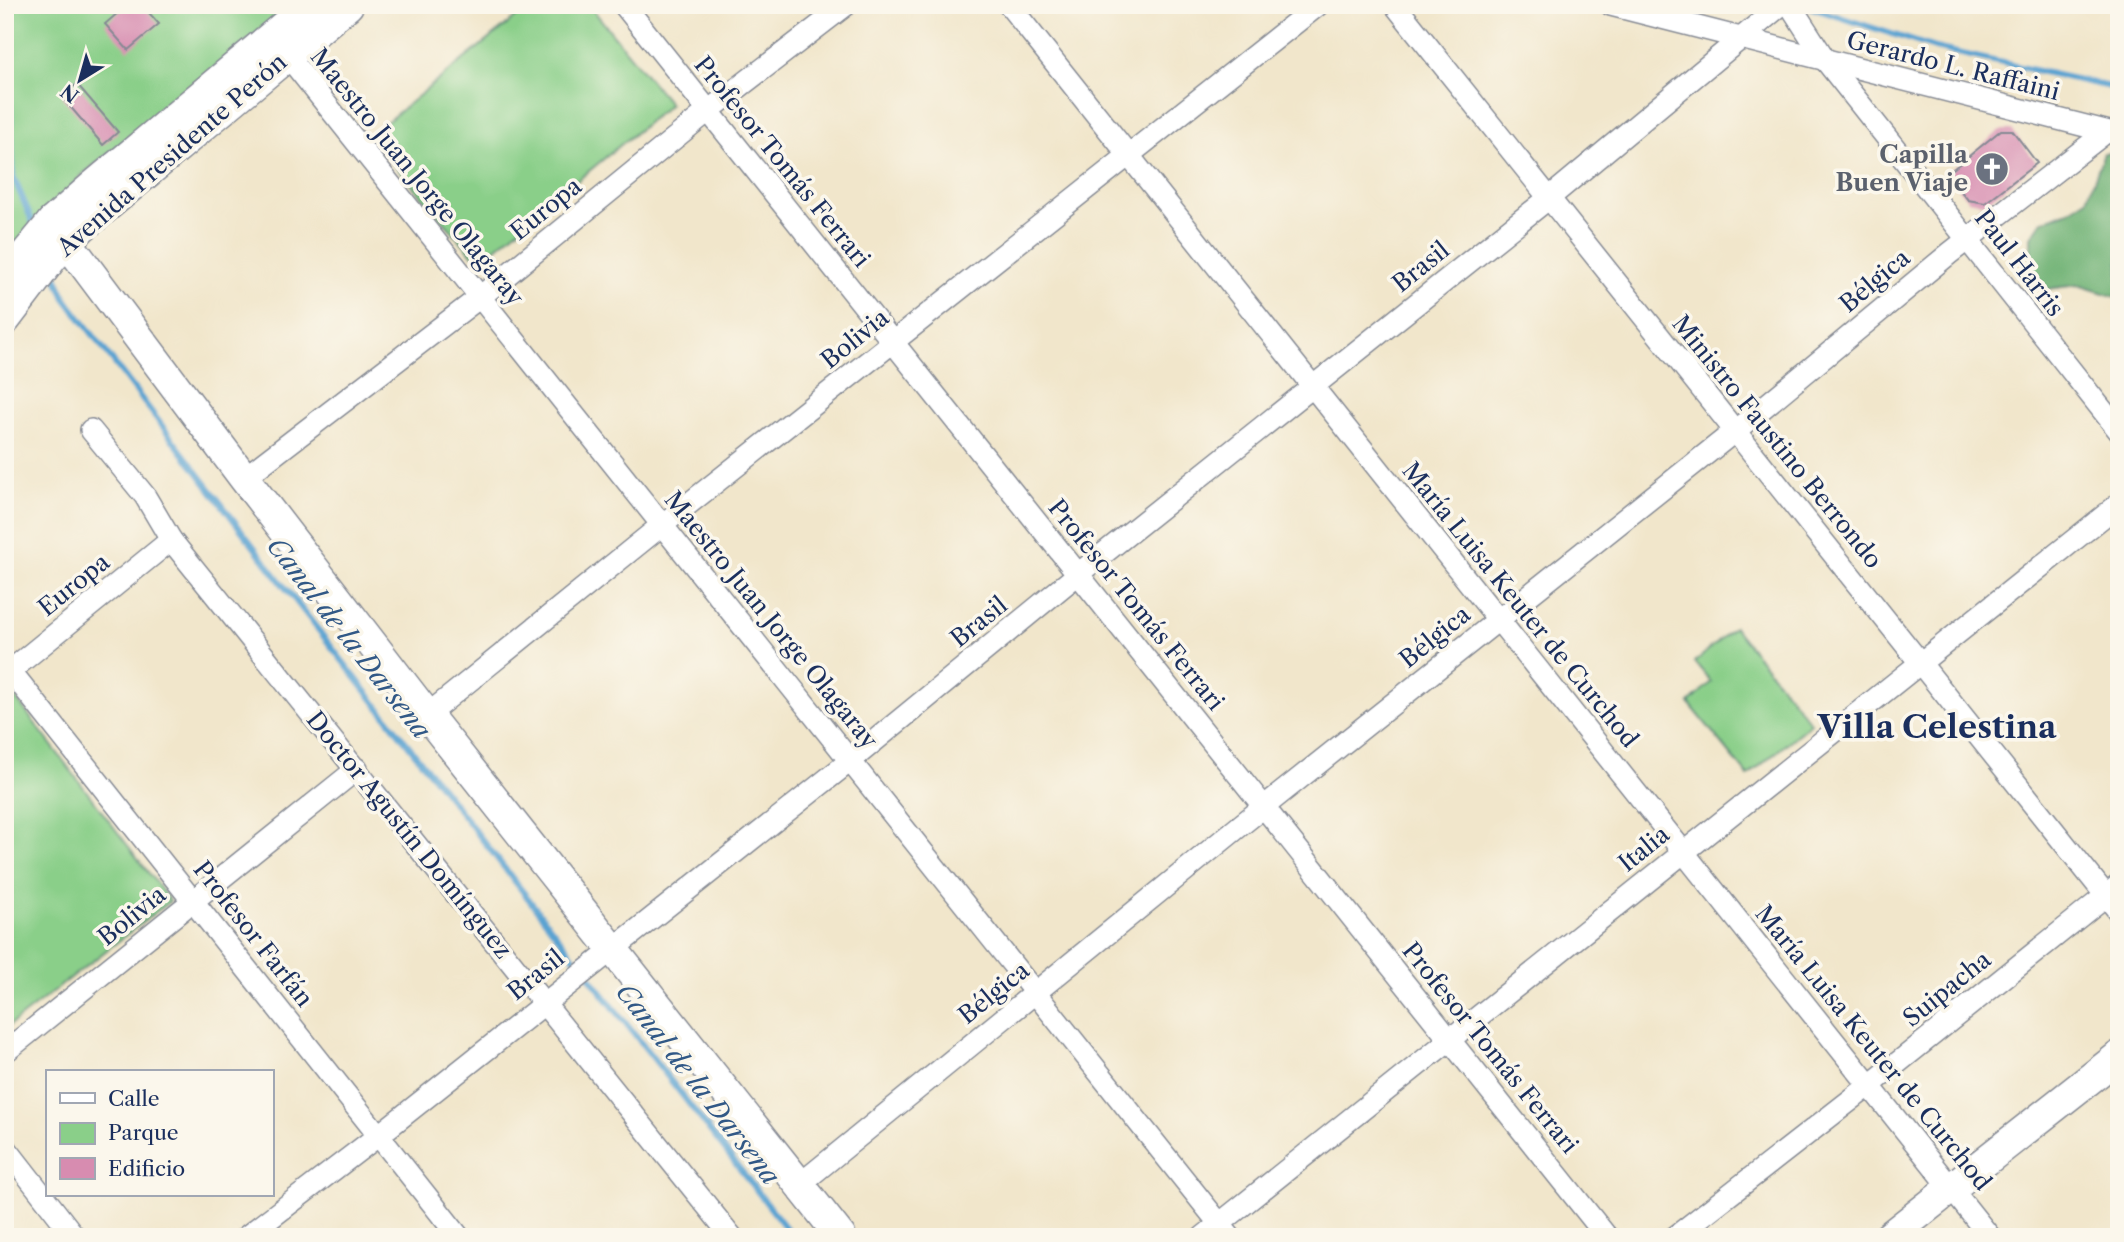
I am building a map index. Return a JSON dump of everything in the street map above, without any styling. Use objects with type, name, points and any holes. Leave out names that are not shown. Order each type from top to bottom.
[{"type":"street","name":"Avenida Presidente Perón","points":[[279,45],[309,5]]},
{"type":"street","name":"Avenida Presidente Perón","points":[[5,279],[279,45],[348,5]]},
{"type":"street","name":"Profesor Tomás Ferrari","points":[[624,5],[1607,1237]]},
{"type":"street","name":"Europa","points":[[244,478],[480,296],[708,111],[846,5]]},
{"type":"street","name":"María Luisa Keuter de Curchod","points":[[1009,5],[1990,1237]]},
{"type":"street","name":"Bolivia","points":[[427,715],[662,525],[1318,5]]},
{"type":"street","name":"Ministro Faustino Berrondo","points":[[1395,5],[1920,663],[2114,897]]},
{"type":"street","name":"Gerardo L. Raffaini","points":[[1611,5],[2112,133]]},
{"type":"street","name":"Brasil","points":[[246,1237],[379,1135],[611,948],[850,761],[1078,574],[1549,198],[1780,5]]},
{"type":"street","name":"Paul Harris","points":[[1790,5],[1826,61],[2119,431]]},
{"type":"street","name":"Maestro Juan Jorge Olagaray","points":[[279,45],[1035,993],[1217,1232]]},
{"type":"street","name":"Bélgica","points":[[799,1185],[1241,825],[1735,431],[1966,240],[2112,133]]},
{"type":"street","name":"Avenida Presidente Perón","points":[[7,308],[59,232]]},
{"type":"street","points":[[59,232],[427,715],[841,1237]]},
{"type":"street","name":"Doctor Agustín Domínguez","points":[[91,430],[145,496],[171,540],[732,1237]]},
{"type":"street","name":"Italia","points":[[1217,1232],[1683,851],[2119,504]]},
{"type":"street","name":"Europa","points":[[8,668],[171,540]]},
{"type":"street","name":"Profesor Farfán","points":[[8,668],[459,1237]]},
{"type":"street","name":"Bolivia","points":[[5,1052],[357,769]]},
{"type":"street","name":"Suipacha","points":[[1675,1237],[2114,897]]},
{"type":"street","points":[[1889,1237],[2119,1056]]},
{"type":"street","points":[[5,1147],[75,1237]]},
{"type":"green space","points":[[5,5],[291,5],[82,175],[8,254],[5,252]]},
{"type":"green space","points":[[531,5],[589,5],[670,104],[479,262],[369,136]]},
{"type":"green space","points":[[2104,153],[2119,153],[2119,298],[2078,285],[2047,289],[2031,271],[2031,237],[2042,221],[2069,211],[2087,199]]},
{"type":"green space","points":[[1734,627],[1811,723],[1748,776],[1689,703],[1711,682],[1695,662]]},
{"type":"green space","points":[[5,684],[170,901],[5,1029]]},
{"type":"building","points":[[127,5],[142,5],[159,24],[128,50],[105,24]]},
{"type":"building","points":[[77,84],[118,132],[103,145],[62,97]]},
{"type":"building","name":"Capilla Buen Viaje","points":[[2001,130],[2012,130],[2037,163],[1985,203],[1968,200],[1947,174]]},
{"type":"waterway","name":"Canal de la Darsena","points":[[6,5],[13,176],[36,230]]},
{"type":"waterway","points":[[1809,7],[1935,48],[2119,89]]},
{"type":"waterway","name":"Canal de la Darsena","points":[[54,272],[65,298],[280,581],[793,1237]]},
{"type":"place","name":"Capilla Buen Viaje","points":[[1992,169]]},
{"type":"district","name":"Villa Celestina","points":[[1937,727]]}]
